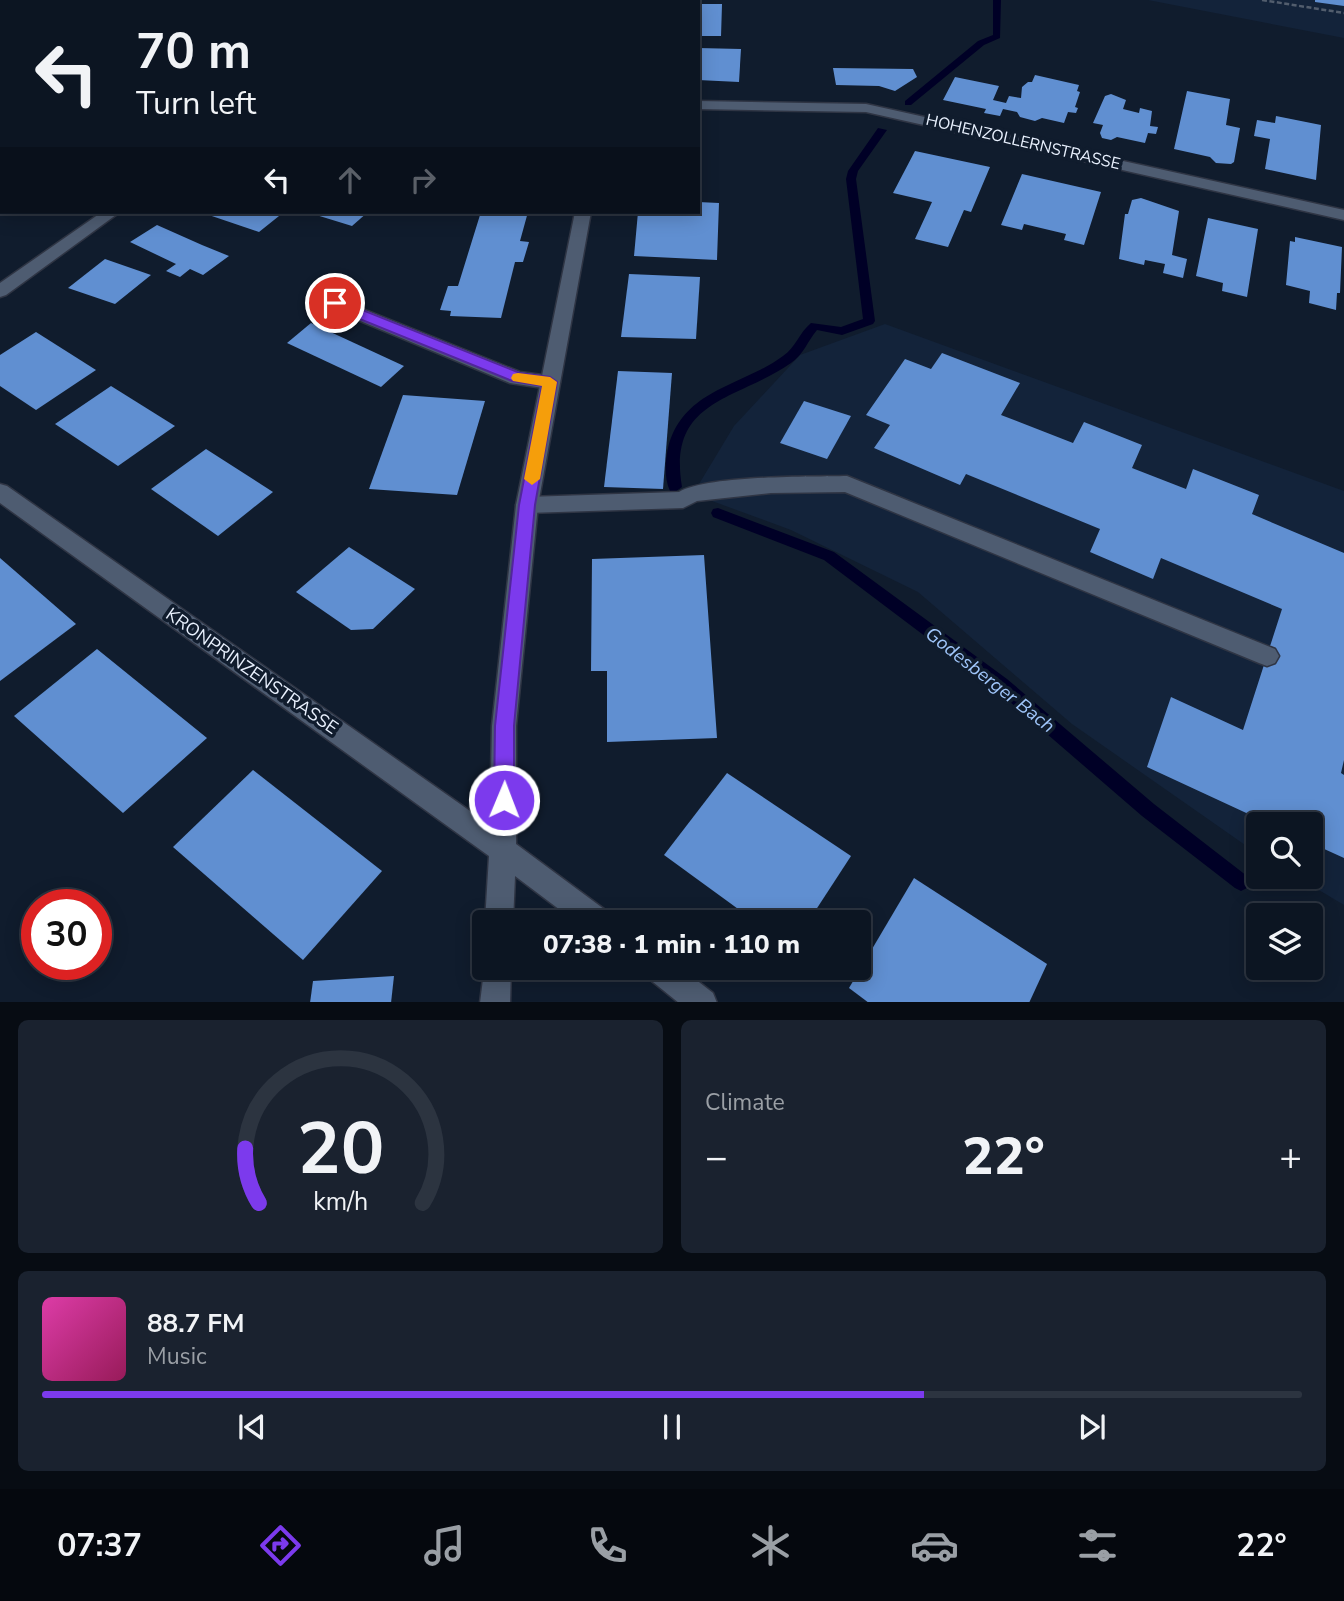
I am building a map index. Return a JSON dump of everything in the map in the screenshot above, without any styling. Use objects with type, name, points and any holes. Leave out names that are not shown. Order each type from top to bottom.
[{"type":"street","name":"HOHENZOLLERNSTRASSE","points":[[700,105],[866,108],[1344,215]]},
{"type":"street","points":[[0,291],[108,214]]},
{"type":"street","points":[[500,910],[505,726],[527,505],[583,214]]},
{"type":"street","points":[[335,303],[517,378],[550,382]]},
{"type":"street","points":[[527,505],[683,500],[693,494],[771,485],[848,484],[1267,656]]},
{"type":"street","name":"KRONPRINZENSTRASSE","points":[[0,492],[503,850],[582,910]]},
{"type":"street","points":[[495,1002],[496,980]]},
{"type":"street","points":[[673,980],[702,1002]]},
{"type":"path","points":[[1262,0],[1344,13]]},
{"type":"shaded area","points":[[1148,0],[1344,0],[1344,38]]},
{"type":"shaded area","points":[[885,324],[1344,491],[1344,905],[1317,889],[1323,889],[1323,812],[1246,812],[1246,846],[1072,724],[918,592],[791,530],[693,494],[734,426],[800,355]]},
{"type":"building","points":[[1344,0],[1344,6],[1315,2]]},
{"type":"building","points":[[700,4],[722,4],[721,36],[700,36]]},
{"type":"building","points":[[700,48],[741,49],[739,82],[700,80]]},
{"type":"building","points":[[833,68],[913,69],[917,77],[895,91],[879,86],[836,85]]},
{"type":"building","points":[[1035,75],[1079,85],[1077,91],[1080,92],[1075,107],[1078,108],[1076,113],[1068,112],[1064,123],[1042,118],[1035,121],[1020,117],[1017,112],[1003,109],[1000,116],[984,113],[986,109],[943,100],[955,77],[999,86],[993,100],[1006,103],[1009,96],[1021,98],[1022,87],[1032,82]]},
{"type":"building","points":[[1187,91],[1230,99],[1226,125],[1240,128],[1234,162],[1231,164],[1216,163],[1210,157],[1174,149]]},
{"type":"building","points":[[1111,94],[1126,100],[1123,109],[1139,113],[1140,108],[1152,111],[1150,126],[1158,127],[1156,134],[1148,133],[1145,143],[1117,137],[1111,140],[1102,138],[1100,133],[1103,125],[1093,123],[1105,96]]},
{"type":"building","points":[[1276,116],[1321,125],[1316,180],[1265,169],[1270,139],[1254,136],[1257,120],[1275,123]]},
{"type":"building","points":[[915,151],[990,167],[971,212],[964,210],[948,247],[915,239],[932,202],[893,193]]},
{"type":"building","points":[[1022,174],[1101,192],[1084,245],[1064,240],[1066,234],[1024,224],[1022,230],[1001,225]]},
{"type":"building","points":[[1141,198],[1179,211],[1172,255],[1187,259],[1183,278],[1163,273],[1165,264],[1145,260],[1144,265],[1119,259],[1125,214],[1128,214],[1132,200]]},
{"type":"building","points":[[700,202],[719,203],[717,260],[634,256],[638,214],[700,214]]},
{"type":"building","points":[[206,214],[282,214],[259,232]]},
{"type":"building","points":[[313,214],[366,214],[352,226]]},
{"type":"building","points":[[527,214],[520,241],[529,242],[523,262],[515,262],[501,318],[450,316],[451,311],[440,310],[448,286],[458,286],[480,215],[470,215]]},
{"type":"building","points":[[1208,218],[1258,229],[1247,297],[1222,291],[1223,283],[1196,276]]},
{"type":"building","points":[[157,225],[229,256],[203,275],[190,269],[180,277],[166,271],[176,264],[130,242]]},
{"type":"building","points":[[1295,237],[1342,247],[1340,293],[1337,293],[1336,310],[1309,303],[1310,291],[1286,285],[1290,241],[1295,242]]},
{"type":"building","points":[[105,259],[151,275],[115,304],[68,288]]},
{"type":"building","points":[[629,274],[700,277],[696,339],[621,337]]},
{"type":"building","points":[[311,323],[404,366],[381,387],[287,343]]},
{"type":"building","points":[[36,332],[96,370],[36,410],[0,386],[0,355]]},
{"type":"building","points":[[942,353],[1020,383],[1001,415],[1073,443],[1084,422],[1142,445],[1132,468],[1186,489],[1193,469],[1259,495],[1252,514],[1344,553],[1344,760],[1341,773],[1344,775],[1344,858],[1323,848],[1323,812],[1246,813],[1147,767],[1171,697],[1243,730],[1282,609],[1161,558],[1153,579],[1090,552],[1100,529],[966,474],[960,485],[874,448],[890,425],[866,415],[905,359],[931,369]]},
{"type":"building","points":[[618,371],[672,373],[663,489],[604,487]]},
{"type":"building","points":[[111,386],[175,426],[118,466],[55,424]]},
{"type":"building","points":[[403,395],[485,401],[457,495],[369,489]]},
{"type":"building","points":[[804,401],[851,416],[827,459],[780,443]]},
{"type":"building","points":[[206,449],[273,492],[218,536],[151,489]]},
{"type":"building","points":[[349,547],[415,589],[373,629],[351,630],[296,592]]},
{"type":"building","points":[[704,555],[717,738],[607,742],[607,671],[591,671],[592,559]]},
{"type":"building","points":[[0,558],[76,624],[0,681]]},
{"type":"building","points":[[97,649],[207,738],[123,813],[14,716]]},
{"type":"building","points":[[253,770],[382,871],[303,960],[173,847]]},
{"type":"building","points":[[727,773],[851,856],[816,910],[740,910],[664,855]]},
{"type":"building","points":[[914,878],[1047,964],[1029,1002],[868,1002],[849,988],[854,980],[871,980],[871,951]]},
{"type":"building","points":[[394,976],[391,1002],[310,1002],[313,981]]},
{"type":"waterway","name":"Godesberger Bach","points":[[908,103],[981,43],[997,36],[997,0]]},
{"type":"waterway","name":"Godesberger Bach","points":[[675,487],[673,464],[676,444],[682,429],[701,405],[788,359],[815,326],[842,331],[869,321],[851,179],[853,171],[882,130]]},
{"type":"waterway","name":"Godesberger Bach","points":[[718,513],[829,556],[1001,684],[1148,810],[1241,882]]},
{"type":"slow traffic","points":[[518,378],[550,382],[532,479]]},
{"type":"route","points":[[335,303],[517,378],[550,382],[527,505],[505,726],[504,800]]}]
